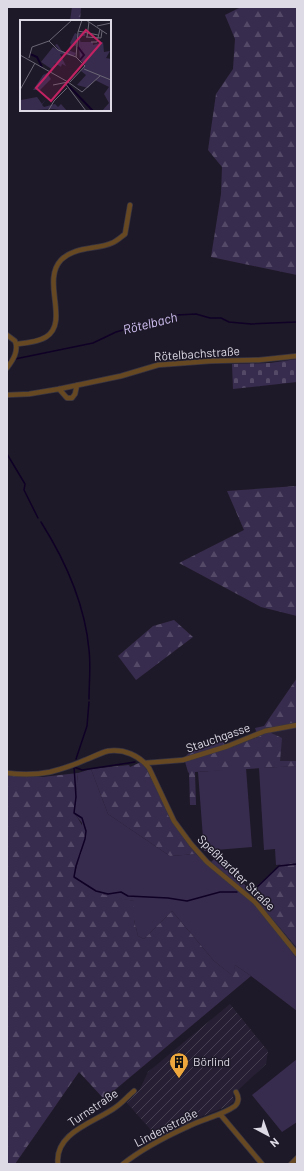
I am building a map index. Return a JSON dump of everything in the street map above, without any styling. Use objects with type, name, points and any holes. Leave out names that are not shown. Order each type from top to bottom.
[{"type":"street","points":[[17,344],[36,341],[47,336],[53,330],[57,316],[53,284],[55,268],[61,260],[69,254],[78,250],[99,247],[114,242],[125,234],[130,205]]},
{"type":"street","points":[[7,335],[17,344],[14,357],[8,366]]},
{"type":"street","name":"Rötelbachstraße","points":[[7,395],[29,394],[59,389],[121,376],[158,365],[210,361],[266,360],[297,356]]},
{"type":"street","points":[[59,389],[67,398],[72,398],[75,394],[77,385]]},
{"type":"street","name":"Stauchgasse","points":[[145,763],[184,760],[228,746],[265,731],[297,725]]},
{"type":"street","name":"Speßhardter Straße","points":[[7,773],[33,774],[51,771],[86,760],[107,751],[118,751],[137,756],[145,763],[152,774],[174,821],[191,844],[202,857],[255,902],[297,954]]},
{"type":"street","name":"Turnstraße","points":[[58,1164],[57,1157],[60,1147],[75,1130],[116,1107],[134,1091]]},
{"type":"street","name":"Lindenstraße","points":[[124,1164],[136,1154],[187,1126],[220,1114],[234,1106],[238,1102],[236,1092]]},
{"type":"street","points":[[220,1114],[262,1164]]},
{"type":"street","points":[[291,1164],[297,1158]]},
{"type":"shaded area","points":[[297,726],[297,761],[279,761],[271,733]]},
{"type":"shaded area","points":[[230,1004],[268,1051],[266,1064],[236,1092],[233,1096],[234,1101],[228,1106],[200,1117],[158,1138],[127,1103],[140,1089],[148,1072]]},
{"type":"green space","points":[[72,7],[81,7],[80,20],[70,20]]},
{"type":"green space","points":[[241,7],[297,7],[297,275],[211,257],[221,194],[222,167],[208,150],[216,94],[233,69],[235,39],[225,15]]},
{"type":"green space","points":[[297,359],[297,382],[233,389],[232,364],[270,363]]},
{"type":"green space","points":[[297,486],[297,616],[261,607],[179,563],[244,530],[227,491]]},
{"type":"green space","points":[[174,620],[193,637],[136,680],[118,656],[153,626]]},
{"type":"green space","points":[[297,678],[297,722],[269,729],[271,733],[282,738],[280,761],[297,761],[297,766],[195,772],[196,805],[190,805],[189,773],[184,758],[192,750],[199,750],[202,743],[223,742],[229,748],[258,737],[255,728],[264,726]]},
{"type":"green space","points":[[141,762],[151,776],[176,827],[196,854],[170,856],[108,814],[91,769],[129,765],[130,767]]},
{"type":"green space","points":[[297,766],[297,863],[276,865],[275,849],[264,850],[259,768]]},
{"type":"green space","points":[[246,768],[252,847],[204,851],[198,772]]},
{"type":"green space","points":[[91,769],[108,814],[170,856],[196,854],[249,898],[263,914],[297,959],[297,1011],[235,965],[234,977],[214,961],[172,911],[144,939],[138,936],[134,920],[134,901],[104,896],[88,887],[74,876],[78,862],[82,823],[74,813],[78,773]]},
{"type":"green space","points":[[78,773],[74,813],[81,823],[85,838],[74,876],[88,887],[104,895],[134,901],[134,920],[138,936],[144,939],[172,911],[214,961],[233,976],[235,965],[251,976],[104,1099],[79,1072],[15,1164],[7,1164],[7,775],[42,777]]},
{"type":"green space","points":[[214,859],[250,889],[247,892],[211,862]]},
{"type":"green space","points":[[297,863],[297,948],[253,896],[256,887],[281,864]]},
{"type":"green space","points":[[297,1059],[297,1122],[282,1132],[252,1095]]},
{"type":"waterway","name":"Rötelbach","points":[[15,359],[93,343],[116,332],[177,315],[196,314],[210,318],[221,318],[229,322],[251,324],[297,322]]},
{"type":"waterway","name":"Rötelbach","points":[[7,361],[11,360]]},
{"type":"waterway","points":[[7,454],[25,484],[24,490],[38,518]]},
{"type":"waterway","points":[[41,522],[66,567],[83,616],[90,656],[89,699]]},
{"type":"waterway","points":[[76,759],[87,726],[89,702]]},
{"type":"waterway","points":[[74,767],[82,770],[135,762]]},
{"type":"waterway","points":[[74,766],[76,797],[74,813],[82,818],[86,831],[74,877],[96,891],[108,894],[121,892],[128,896],[168,898],[187,901],[220,892],[237,892]]},
{"type":"waterway","points":[[253,891],[279,866],[297,864]]},
{"type":"place","name":"Börlind","points":[[179,1079]]}]
